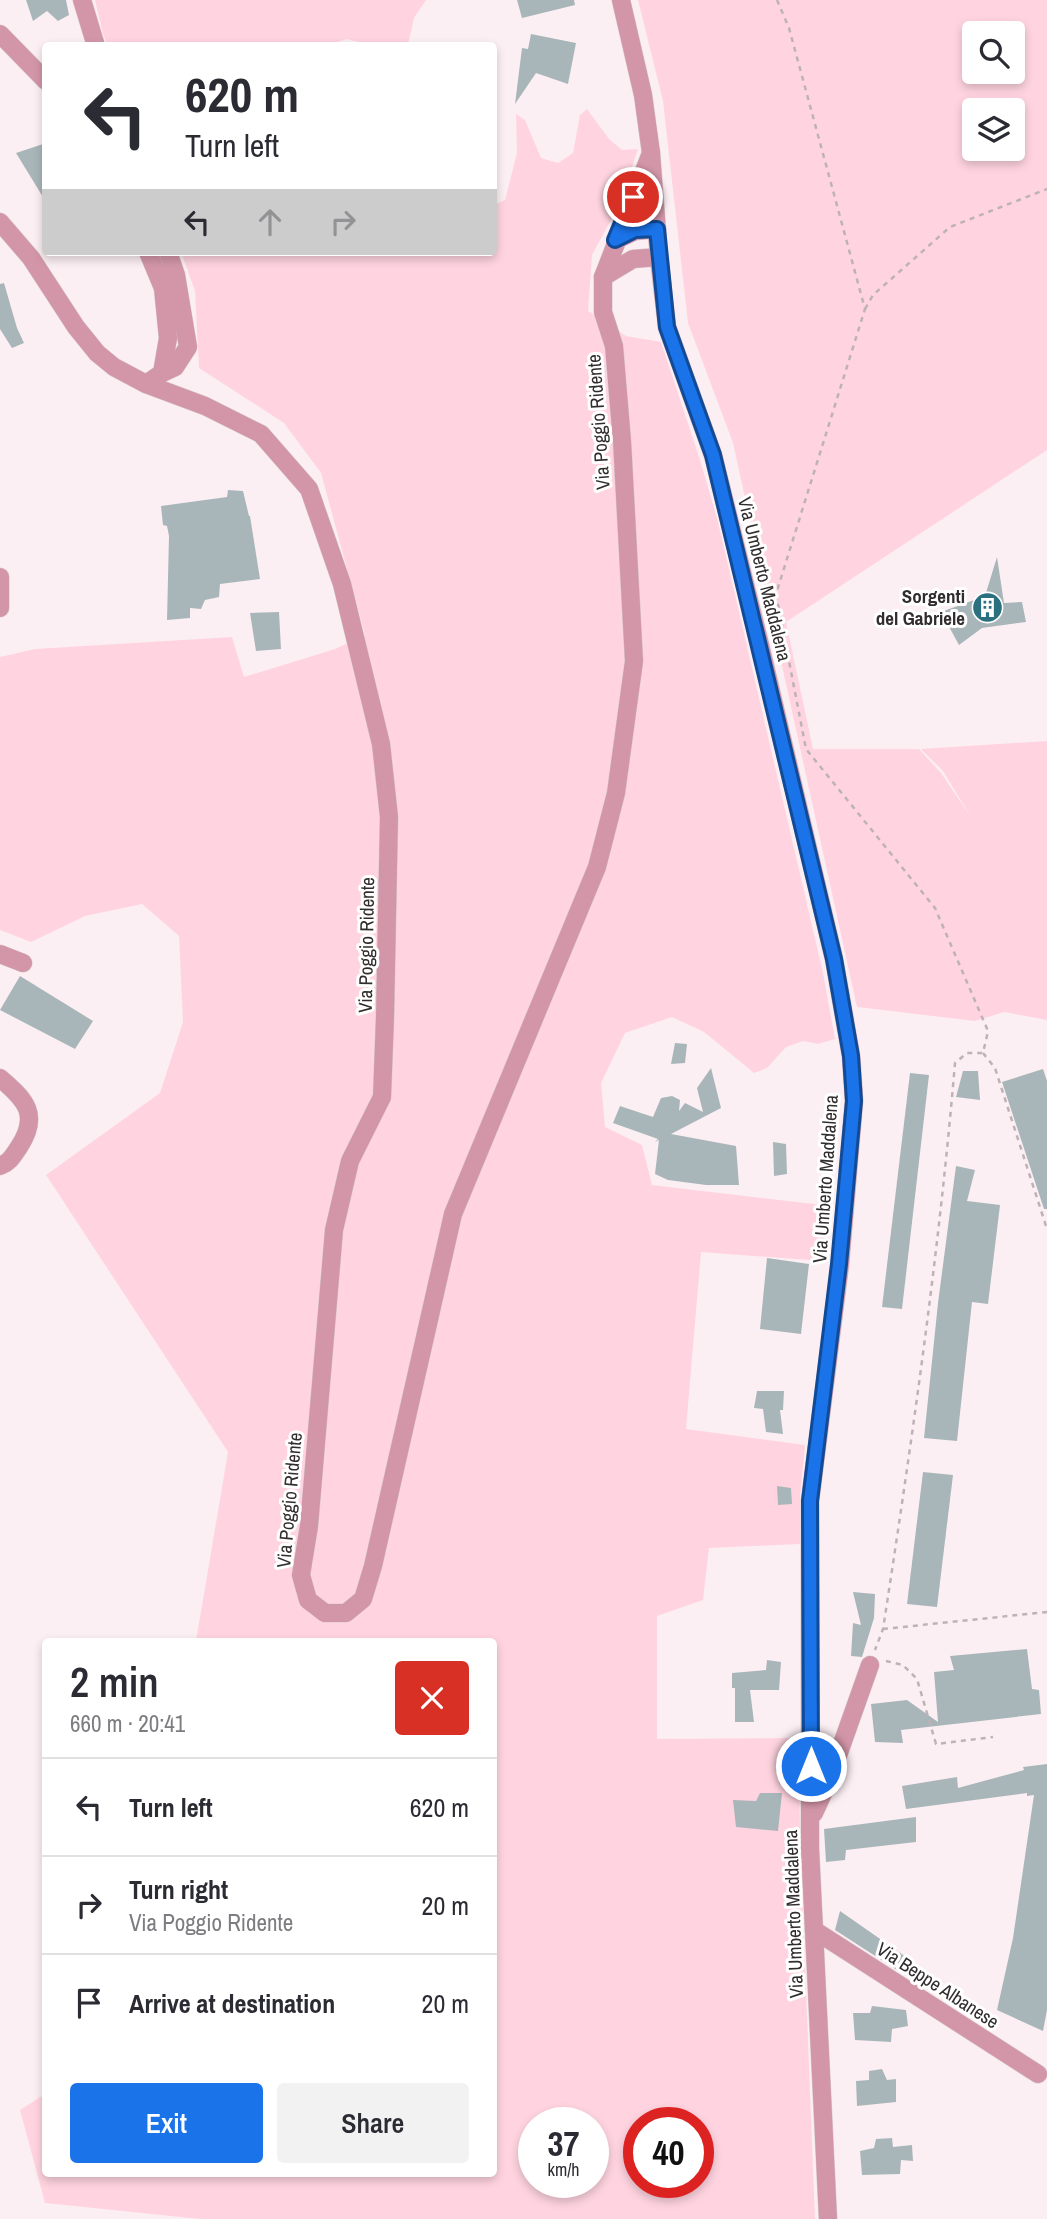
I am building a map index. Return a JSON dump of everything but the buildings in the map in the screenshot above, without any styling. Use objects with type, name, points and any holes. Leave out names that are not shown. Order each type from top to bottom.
[{"type":"street","points":[[82,0],[95,42]]},
{"type":"street","name":"Via Umberto Maddalena","points":[[621,0],[643,95],[667,327],[713,455],[834,959],[851,1056],[854,1101],[839,1264],[810,1501],[810,1848],[828,2219]]},
{"type":"street","points":[[0,34],[42,77]]},
{"type":"street","name":"Via Poggio Ridente","points":[[0,222],[31,258],[76,327],[97,353],[114,367],[146,384],[205,406],[261,434],[309,489],[342,584],[381,744],[389,817],[382,1097],[350,1161],[334,1230],[309,1526],[301,1575],[308,1600],[325,1613],[346,1613],[363,1599],[373,1566],[453,1214],[597,867],[616,793],[634,661],[621,428],[614,346],[603,312],[603,277],[615,240],[651,153]]},
{"type":"street","points":[[615,240],[635,230],[657,229]]},
{"type":"street","points":[[150,256],[163,288],[168,338],[162,373]]},
{"type":"street","points":[[146,384],[175,367],[188,347],[176,275],[169,256]]},
{"type":"street","points":[[603,277],[633,259],[659,257]]},
{"type":"street","points":[[0,577],[0,608]]},
{"type":"street","points":[[0,954],[23,963]]},
{"type":"street","points":[[0,1078],[27,1104],[29,1130],[8,1163],[0,1166]]},
{"type":"street","points":[[811,1819],[830,1778],[870,1665]]},
{"type":"street","name":"Via Beppe Albanese","points":[[814,1930],[1038,2074]]},
{"type":"path","points":[[777,0],[789,28],[865,309]]},
{"type":"path","points":[[983,1053],[988,1031],[935,908],[806,749],[776,594],[865,309],[873,295],[950,226],[1047,189]]},
{"type":"path","points":[[870,1665],[883,1629],[914,1428],[955,1063],[967,1053],[983,1053]]},
{"type":"path","points":[[983,1053],[995,1068],[1047,1229]]},
{"type":"path","points":[[883,1629],[1047,1612]]},
{"type":"path","points":[[870,1665],[886,1661],[903,1665],[917,1679],[936,1744],[993,1737]]},
{"type":"shaded area","points":[[95,0],[426,0],[414,18],[409,42],[358,42],[347,39],[338,42],[106,42]]},
{"type":"shaded area","points":[[638,0],[1047,0],[1047,450],[786,622],[813,749],[919,749],[941,773],[971,817],[943,771],[921,749],[1047,741],[1047,1020],[1004,1012],[975,1021],[857,1007],[733,443],[688,323],[663,101]]},
{"type":"shaded area","points":[[587,109],[609,139],[622,150],[638,149],[619,205],[592,255],[588,311],[626,336],[661,342],[718,522],[823,973],[835,1039],[818,1044],[803,1041],[786,1047],[767,1068],[754,1073],[704,1032],[672,1017],[625,1033],[601,1083],[605,1127],[642,1145],[652,1185],[831,1206],[823,1261],[701,1252],[686,1429],[805,1445],[800,1496],[800,1544],[709,1548],[703,1600],[657,1616],[657,1739],[799,1738],[800,1839],[815,2219],[200,2219],[45,2203],[20,2110],[42,2096],[42,2177],[497,2177],[497,1638],[197,1638],[228,1452],[46,1175],[160,1093],[183,1022],[179,936],[142,904],[85,916],[31,942],[0,930],[0,657],[35,649],[232,637],[244,677],[335,649],[365,635],[321,473],[284,423],[199,368],[195,291],[182,256],[497,256],[497,204],[505,200],[517,153],[516,114],[525,120],[541,158],[558,163],[573,153],[580,115]]},
{"type":"place","name":"Sorgenti del Gabriele","points":[[988,607]]},
{"type":"route","points":[[633,197],[615,240],[635,230],[657,229],[667,327],[713,455],[834,959],[851,1056],[854,1101],[839,1264],[810,1501],[811,1766]]}]
